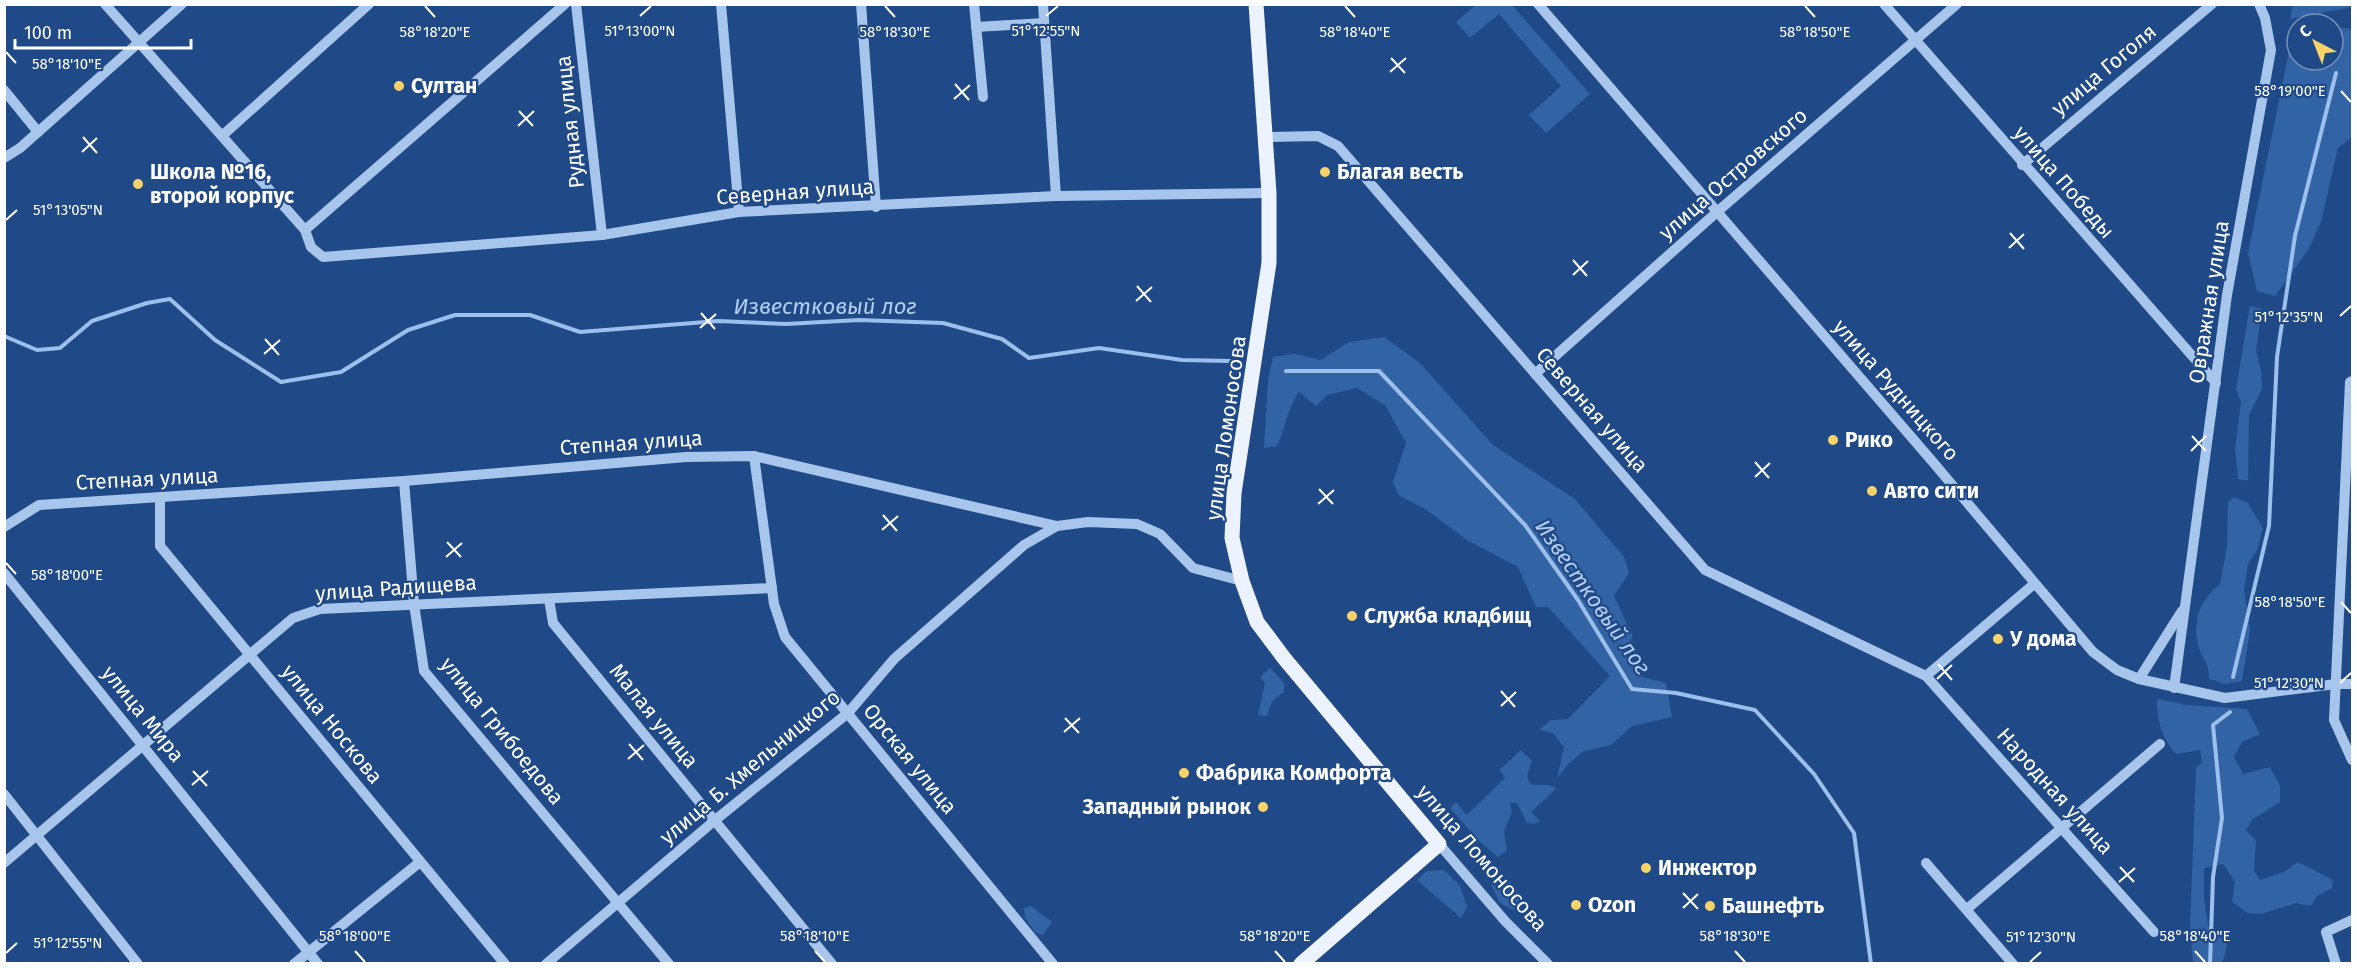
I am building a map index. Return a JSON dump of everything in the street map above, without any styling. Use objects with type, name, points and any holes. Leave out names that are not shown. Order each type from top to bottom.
[{"type":"main road","name":"улица Ломоносова","points":[[1256,4],[1269,193],[1269,263],[1234,494],[1232,538],[1242,581],[1257,622],[1439,844]]},
{"type":"main road","points":[[1301,963],[1439,844]]},
{"type":"street","name":"Северная улица","points":[[105,4],[306,230],[311,247],[323,257],[602,235],[739,212],[876,207],[1056,196],[1269,193]]},
{"type":"street","points":[[4,158],[38,132],[182,4]]},
{"type":"street","points":[[223,135],[369,4]]},
{"type":"street","points":[[306,230],[565,4]]},
{"type":"street","name":"Рудная улица","points":[[576,4],[602,235]]},
{"type":"street","points":[[721,4],[739,212]]},
{"type":"street","points":[[861,4],[876,207]]},
{"type":"street","points":[[974,4],[983,97]]},
{"type":"street","points":[[1043,4],[1056,196]]},
{"type":"street","name":"улица Рудницкого","points":[[1538,4],[2093,652],[2117,670],[2139,679],[2225,698],[2352,684]]},
{"type":"street","name":"улица Победы","points":[[1884,4],[2022,165],[2216,382]]},
{"type":"street","name":"улица Островского","points":[[1535,374],[1717,212],[1916,42],[1957,4]]},
{"type":"street","name":"улица Гоголя","points":[[2022,165],[2211,4]]},
{"type":"street","name":"Овражная улица","points":[[2174,688],[2227,295],[2271,50],[2265,18],[2259,4]]},
{"type":"street","points":[[976,27],[1044,23]]},
{"type":"street","points":[[4,90],[38,132]]},
{"type":"street","name":"Северная улица","points":[[1266,137],[1318,136],[1338,146],[1705,570],[1926,676]]},
{"type":"street","points":[[2352,381],[2350,382],[2334,720],[2352,760]]},
{"type":"street","name":"Степная улица","points":[[4,527],[39,505],[404,481],[687,457],[754,456],[1057,526],[1088,522],[1137,524],[1160,534],[1193,568],[1242,581]]},
{"type":"street","name":"Орская улица","points":[[754,456],[774,604],[785,637],[1053,963]]},
{"type":"street","name":"улица Грибоедова","points":[[404,481],[414,604],[424,671],[669,963]]},
{"type":"street","name":"улица Носкова","points":[[160,498],[160,546],[505,963]]},
{"type":"street","name":"улица Б. Хмельницкого","points":[[546,963],[714,821],[848,713],[894,659],[1024,545],[1057,526]]},
{"type":"street","name":"улица Мира","points":[[4,573],[318,963]]},
{"type":"street","points":[[1926,676],[2034,584]]},
{"type":"street","name":"улица Радищева","points":[[4,863],[144,747],[293,618],[320,609],[772,588]]},
{"type":"street","name":"Малая улица","points":[[549,599],[553,623],[832,963]]},
{"type":"street","name":"Овражная улица","points":[[2139,679],[2184,608]]},
{"type":"street","name":"Народная улица","points":[[1926,676],[2154,933]]},
{"type":"street","points":[[1967,909],[2160,744]]},
{"type":"street","points":[[4,794],[138,963]]},
{"type":"street","name":"улица Ломоносова","points":[[1439,844],[1504,921],[1548,963]]},
{"type":"street","points":[[294,963],[420,862]]},
{"type":"street","points":[[1926,863],[2013,963]]},
{"type":"street","points":[[2336,963],[2326,932],[2352,920]]},
{"type":"shaded area","points":[[2352,4],[2352,7],[2326,12],[2292,12],[2293,5]]},
{"type":"shaded area","points":[[1476,5],[1512,5],[1590,94],[1546,133],[1529,115],[1561,86],[1499,14],[1470,38],[1456,22]]},
{"type":"shaded area","points":[[2345,28],[2352,29],[2352,133],[2350,139],[2338,148],[2321,222],[2308,250],[2275,296],[2257,291],[2248,253],[2285,71],[2345,72]]},
{"type":"shaded area","points":[[2250,306],[2262,309],[2256,351],[2261,370],[2262,389],[2249,415],[2248,481],[2238,479],[2235,449],[2241,402],[2236,389]]},
{"type":"shaded area","points":[[1384,337],[1420,363],[1493,445],[1575,499],[1624,557],[1629,573],[1614,596],[1633,637],[1623,651],[1643,677],[1666,683],[1672,717],[1632,726],[1611,745],[1584,751],[1569,763],[1557,779],[1564,747],[1553,733],[1539,730],[1551,720],[1568,719],[1610,676],[1548,607],[1536,607],[1518,567],[1467,540],[1425,509],[1398,495],[1393,482],[1406,443],[1385,405],[1357,388],[1327,395],[1316,406],[1299,392],[1277,446],[1264,448],[1268,380],[1273,357],[1295,354],[1321,360],[1349,342]]},
{"type":"shaded area","points":[[2234,497],[2248,503],[2263,528],[2257,550],[2248,564],[2244,590],[2250,630],[2242,681],[2225,684],[2209,679],[2207,665],[2199,648],[2196,629],[2202,604],[2220,584],[2227,547],[2228,502]]},
{"type":"shaded area","points":[[1270,668],[1284,683],[1284,692],[1272,701],[1267,716],[1258,715],[1265,683],[1260,677]]},
{"type":"shaded area","points":[[2157,699],[2187,705],[2247,709],[2260,734],[2242,742],[2234,757],[2243,774],[2270,767],[2280,786],[2280,802],[2253,819],[2246,830],[2256,840],[2254,871],[2260,880],[2284,872],[2298,862],[2333,880],[2332,888],[2317,896],[2311,906],[2296,903],[2261,914],[2248,913],[2232,902],[2235,882],[2223,864],[2204,868],[2204,897],[2208,926],[2224,932],[2227,948],[2222,963],[2193,963],[2190,929],[2196,768],[2202,762],[2200,750],[2176,754],[2161,728]]},
{"type":"shaded area","points":[[1521,750],[1532,761],[1527,776],[1531,785],[1548,785],[1557,788],[1531,812],[1540,821],[1533,824],[1527,823],[1517,803],[1510,803],[1512,812],[1504,831],[1507,850],[1498,857],[1480,842],[1450,808],[1456,802],[1467,815],[1505,778],[1499,770]]},
{"type":"shaded area","points":[[1444,870],[1460,886],[1467,907],[1461,918],[1417,880],[1427,871]]},
{"type":"shaded area","points":[[1503,878],[1510,882],[1524,902],[1513,910],[1500,903],[1491,885],[1493,880]]},
{"type":"shaded area","points":[[1031,906],[1052,922],[1043,935],[1036,933],[1025,918],[1024,908]]},
{"type":"waterway","points":[[2233,677],[2269,526],[2277,357],[2295,236],[2336,73]]},
{"type":"waterway","name":"Известковый лог","points":[[4,336],[37,350],[60,348],[92,321],[147,303],[170,299],[215,340],[281,382],[341,372],[408,330],[455,315],[530,315],[580,332],[718,321],[786,324],[859,320],[943,323],[1002,339],[1029,358],[1099,348],[1182,360],[1230,361]]},
{"type":"waterway","name":"Известковый лог","points":[[1286,371],[1379,371],[1525,525],[1578,600],[1632,689],[1676,693],[1755,710],[1814,774],[1854,833],[1871,964]]},
{"type":"waterway","points":[[2210,964],[2213,877],[2222,818],[2213,725],[2230,712]]},
{"type":"place","name":"Султан","points":[[399,86]]},
{"type":"place","name":"Благая весть","points":[[1325,172]]},
{"type":"place","name":"Школа №16, второй корпус","points":[[138,184]]},
{"type":"place","name":"Рико","points":[[1833,440]]},
{"type":"place","name":"Авто сити","points":[[1872,491]]},
{"type":"place","name":"Служба кладбищ","points":[[1352,616]]},
{"type":"place","name":"У дома","points":[[1998,639]]},
{"type":"place","name":"Фабрика Комфорта","points":[[1184,773]]},
{"type":"place","name":"Западный рынок","points":[[1263,807]]},
{"type":"place","name":"Инжектор","points":[[1646,868]]},
{"type":"place","name":"Ozon","points":[[1576,905]]},
{"type":"place","name":"Башнефть","points":[[1710,906]]}]
